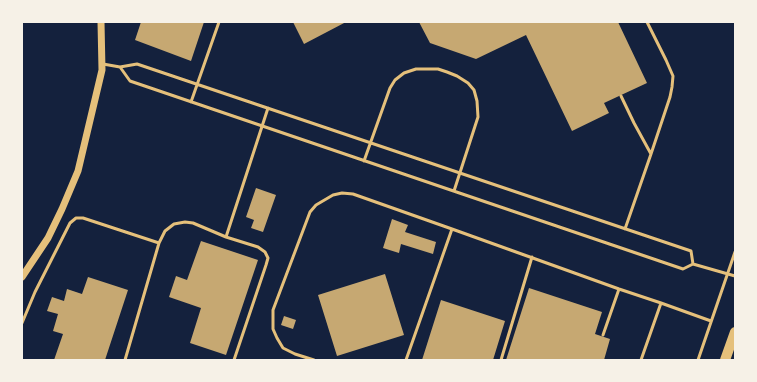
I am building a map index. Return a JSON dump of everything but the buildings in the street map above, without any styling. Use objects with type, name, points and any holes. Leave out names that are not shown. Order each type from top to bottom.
[{"type":"main road","points":[[725,360],[735,332]]},
{"type":"street","points":[[22,277],[48,238],[78,171],[102,70],[101,22]]},
{"type":"lane","points":[[191,102],[219,22]]},
{"type":"lane","points":[[625,229],[670,97],[672,87],[673,76],[647,22]]},
{"type":"lane","points":[[102,64],[120,68],[137,64],[198,84],[691,251],[694,264]]},
{"type":"lane","points":[[120,68],[130,81],[683,269],[694,264],[735,276]]},
{"type":"lane","points":[[364,160],[390,88],[395,80],[404,73],[416,69],[438,69],[447,72],[458,76],[468,83],[474,90],[477,101],[478,117],[454,191]]},
{"type":"lane","points":[[620,96],[651,154]]},
{"type":"lane","points":[[226,236],[268,108]]},
{"type":"lane","points":[[314,360],[295,354],[283,348],[273,329],[273,310],[310,212],[316,205],[333,195],[342,193],[353,194],[711,321]]},
{"type":"lane","points":[[22,323],[35,292],[70,223],[76,218],[83,218],[159,243],[165,231],[174,224],[185,222],[193,223],[258,247],[265,252],[268,258],[234,360]]},
{"type":"lane","points":[[406,360],[452,229]]},
{"type":"lane","points":[[125,360],[160,239]]},
{"type":"lane","points":[[698,360],[735,252]]},
{"type":"lane","points":[[501,360],[532,257]]},
{"type":"lane","points":[[603,335],[619,289]]},
{"type":"lane","points":[[642,360],[661,303]]}]
